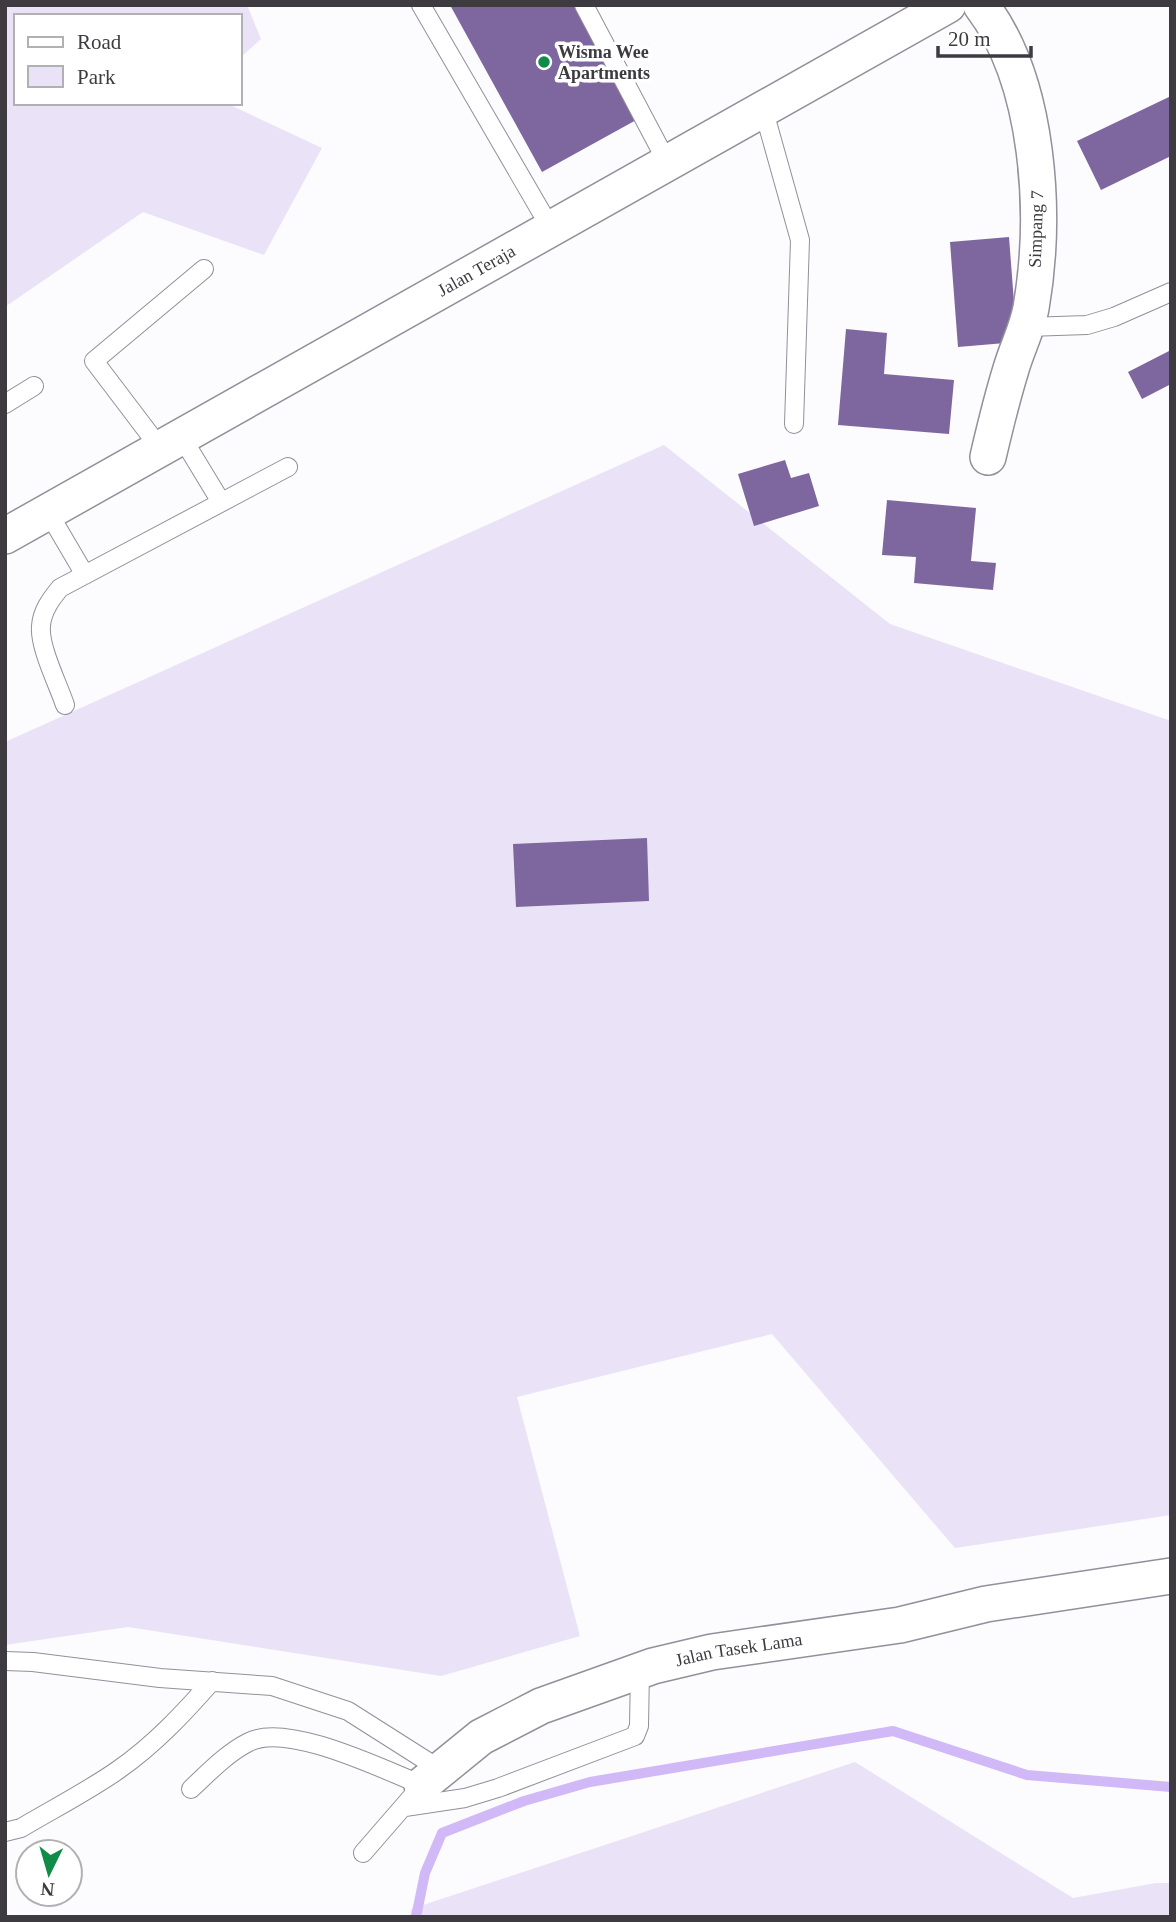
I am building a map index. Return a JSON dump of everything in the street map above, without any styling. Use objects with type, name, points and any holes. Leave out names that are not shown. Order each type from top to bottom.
[{"type":"street","name":"Jalan Teraja","points":[[5,536],[948,5]]},
{"type":"street","name":"Simpang 7","points":[[981,5],[992,20],[1016,73],[1032,129],[1038,192],[1031,307],[1027,327],[1011,367],[988,457]]},
{"type":"street","name":"Jalan Tasek Lama","points":[[423,1787],[481,1737],[541,1706],[640,1670],[712,1653],[900,1625],[986,1604],[1171,1576]]},
{"type":"lane","points":[[421,5],[550,227]]},
{"type":"lane","points":[[584,5],[667,162]]},
{"type":"lane","points":[[763,108],[800,240],[794,424]]},
{"type":"lane","points":[[204,269],[94,360],[221,502]]},
{"type":"lane","points":[[1027,327],[1087,326],[1171,292]]},
{"type":"lane","points":[[5,404],[34,386]]},
{"type":"lane","points":[[65,705],[40,627],[48,604],[60,588],[288,467]]},
{"type":"lane","points":[[48,512],[85,575]]},
{"type":"lane","points":[[5,1661],[160,1678],[272,1686],[348,1711],[423,1787]]},
{"type":"lane","points":[[191,1788],[220,1762],[252,1740],[286,1738],[328,1747],[423,1787],[465,1798],[635,1735],[639,1726],[640,1670]]},
{"type":"lane","points":[[5,1832],[21,1828],[118,1770],[182,1716],[212,1681]]},
{"type":"lane","name":"Jalan Tasek Lama","points":[[363,1853],[423,1787]]},
{"type":"green space","points":[[5,5],[247,5],[261,39],[242,56],[242,14],[14,14],[14,105],[230,105],[322,148],[264,255],[143,212],[5,307]]},
{"type":"green space","points":[[664,445],[890,624],[1171,721],[1171,1515],[955,1548],[772,1334],[517,1397],[580,1636],[441,1676],[128,1627],[5,1645],[5,742]]},
{"type":"green space","points":[[855,1762],[1073,1898],[1156,1883],[1171,1883],[1171,1917],[410,1917],[411,1909]]},
{"type":"building","name":"Wisma Wee Apartments","points":[[450,5],[576,5],[638,119],[542,172]]},
{"type":"building","points":[[1171,96],[1171,156],[1101,190],[1077,141]]},
{"type":"building","points":[[1009,237],[1017,342],[958,347],[950,242]]},
{"type":"building","points":[[846,329],[887,333],[884,374],[954,380],[949,434],[838,425]]},
{"type":"building","points":[[1171,350],[1171,384],[1142,399],[1128,372]]},
{"type":"building","points":[[785,460],[791,478],[809,473],[819,506],[754,526],[738,474]]},
{"type":"building","points":[[887,500],[976,508],[971,561],[996,563],[993,590],[914,583],[916,557],[882,555]]},
{"type":"building","points":[[647,838],[649,901],[516,907],[513,844]]},
{"type":"waterway","points":[[416,1917],[425,1873],[442,1833],[524,1801],[590,1782],[893,1731],[1027,1775],[1171,1787]]},
{"type":"place","name":"Wisma Wee Apartments","points":[[544,62]]}]
